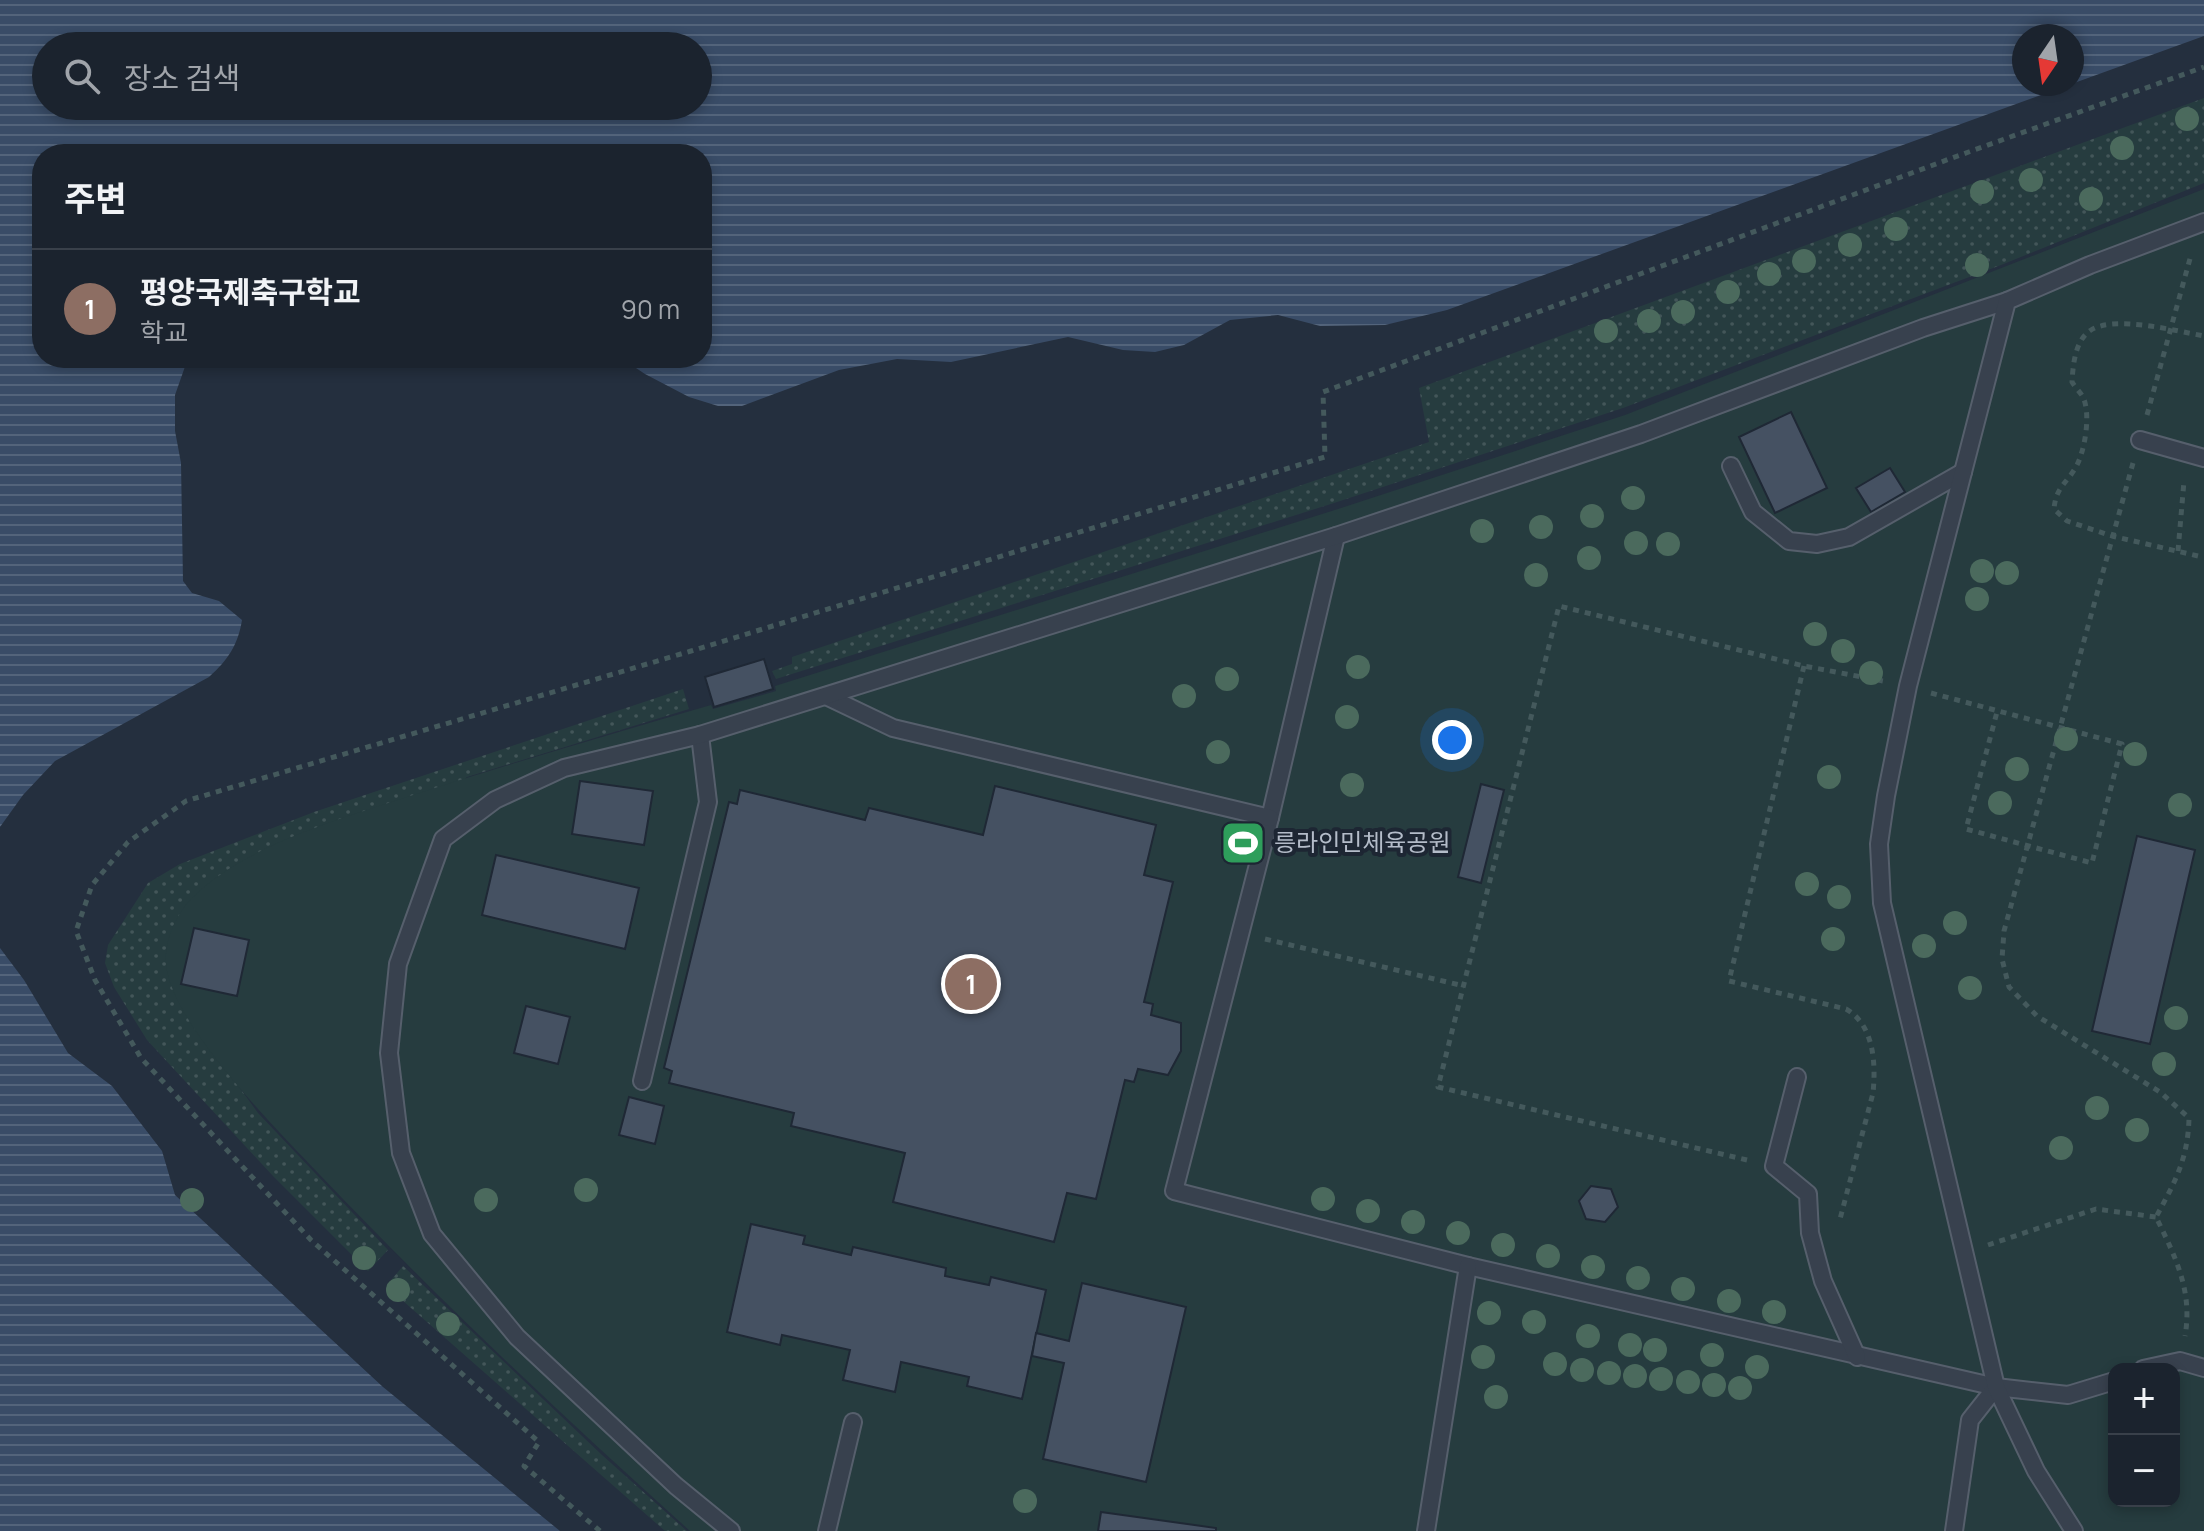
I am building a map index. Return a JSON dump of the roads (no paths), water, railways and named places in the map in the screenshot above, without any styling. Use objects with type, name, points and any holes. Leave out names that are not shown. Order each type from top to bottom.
[{"type":"lane","points":[[731,1531],[676,1486],[517,1337],[432,1234],[401,1153],[389,1053],[398,964],[443,839],[495,800],[564,768],[700,735],[1336,536],[1641,434],[1923,328],[2007,301],[2090,265],[2199,224]]},
{"type":"lane","points":[[2007,301],[1908,686],[1879,844],[1882,903],[1996,1387],[2036,1471],[2074,1531]]},
{"type":"lane","points":[[2140,440],[2196,456]]},
{"type":"lane","points":[[1731,466],[1753,512],[1789,541],[1817,544],[1849,537],[1963,472]]},
{"type":"lane","points":[[1336,536],[1270,818],[1174,1191],[1468,1266],[1996,1387],[2068,1395],[2108,1383]]},
{"type":"lane","points":[[826,696],[893,728],[1270,818]]},
{"type":"lane","points":[[642,1081],[708,802],[700,735]]},
{"type":"lane","points":[[1797,1077],[1774,1166],[1808,1194],[1810,1233],[1823,1281],[1857,1357]]},
{"type":"lane","points":[[1426,1531],[1468,1266]]},
{"type":"lane","points":[[2171,1363],[2180,1361],[2204,1368]]},
{"type":"lane","points":[[1954,1531],[1970,1420],[1996,1387]]},
{"type":"lane","points":[[827,1531],[853,1422]]},
{"type":"water","points":[[0,0],[2204,0],[2204,36],[2084,80],[2084,24],[2012,24],[2012,96],[2038,96],[1447,310],[1385,325],[1320,326],[1278,315],[1230,320],[1184,345],[1155,352],[1123,350],[1068,337],[951,362],[897,359],[839,370],[742,406],[718,406],[689,397],[636,368],[712,368],[712,144],[32,144],[32,368],[184,368],[175,395],[175,431],[181,463],[183,581],[192,593],[219,601],[242,620],[231,652],[209,677],[55,761],[23,795],[0,827]]},
{"type":"water","points":[[0,948],[24,980],[68,1053],[112,1086],[162,1151],[175,1195],[383,1387],[560,1531],[0,1531]]},
{"type":"place","name":"릉라인민체육공원","points":[[1243,843]]},
{"type":"place","name":"평양국제축구학교","points":[[971,984]]}]
